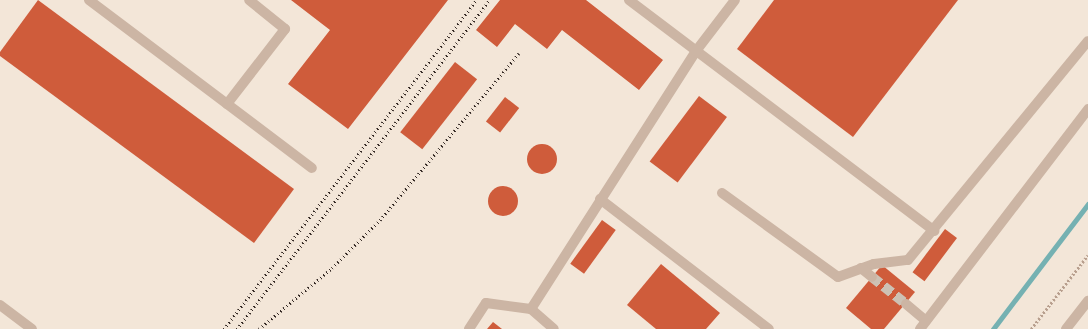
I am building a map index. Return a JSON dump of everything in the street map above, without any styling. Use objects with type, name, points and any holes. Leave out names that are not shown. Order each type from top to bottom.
[{"type":"lane","points":[[89,0],[312,168]]},
{"type":"lane","points":[[227,104],[285,29],[249,0]]},
{"type":"lane","points":[[629,0],[934,231]]},
{"type":"lane","points":[[530,309],[696,51],[734,0]]},
{"type":"lane","points":[[722,193],[838,277],[874,264],[908,260],[934,231],[1088,41]]},
{"type":"lane","points":[[906,304],[923,325],[1088,109]]},
{"type":"lane","points":[[600,199],[769,329]]},
{"type":"lane","points":[[862,268],[872,277]]},
{"type":"lane","points":[[1066,329],[1088,301]]},
{"type":"lane","points":[[468,329],[486,303],[530,309],[554,329]]},
{"type":"lane","points":[[0,305],[32,329]]},
{"type":"path","points":[[1031,329],[1088,255]]},
{"type":"building","points":[[38,0],[294,189],[254,243],[0,56],[0,52]]},
{"type":"building","points":[[291,0],[448,0],[348,129],[288,84],[330,30]]},
{"type":"building","points":[[500,0],[586,0],[663,60],[639,90],[562,30],[547,49],[515,24],[497,47],[476,30]]},
{"type":"building","points":[[774,0],[958,0],[853,137],[737,49]]},
{"type":"building","points":[[455,62],[477,79],[422,149],[400,132]]},
{"type":"building","points":[[699,96],[727,117],[678,183],[650,161]]},
{"type":"building","points":[[505,97],[519,108],[500,133],[486,121]]},
{"type":"building","points":[[542,144],[553,148],[557,159],[553,170],[542,174],[531,170],[527,159],[531,148]]},
{"type":"building","points":[[503,186],[514,190],[518,201],[514,212],[503,216],[492,212],[488,201],[492,190]]},
{"type":"building","points":[[602,220],[616,230],[584,274],[570,264]]},
{"type":"building","points":[[945,229],[957,238],[924,281],[913,272]]},
{"type":"building","points":[[661,264],[720,313],[706,329],[656,329],[627,305]]},
{"type":"building","points":[[882,265],[915,292],[884,329],[871,329],[846,308]]},
{"type":"building","points":[[493,322],[502,329],[487,329]]},
{"type":"waterway","points":[[993,329],[1088,204]]},
{"type":"tunnel","points":[[872,277],[906,304]]},
{"type":"railway","points":[[224,329],[476,0]]},
{"type":"railway","points":[[237,329],[489,0]]},
{"type":"railway","points":[[259,329],[332,268],[380,220],[519,53]]}]
